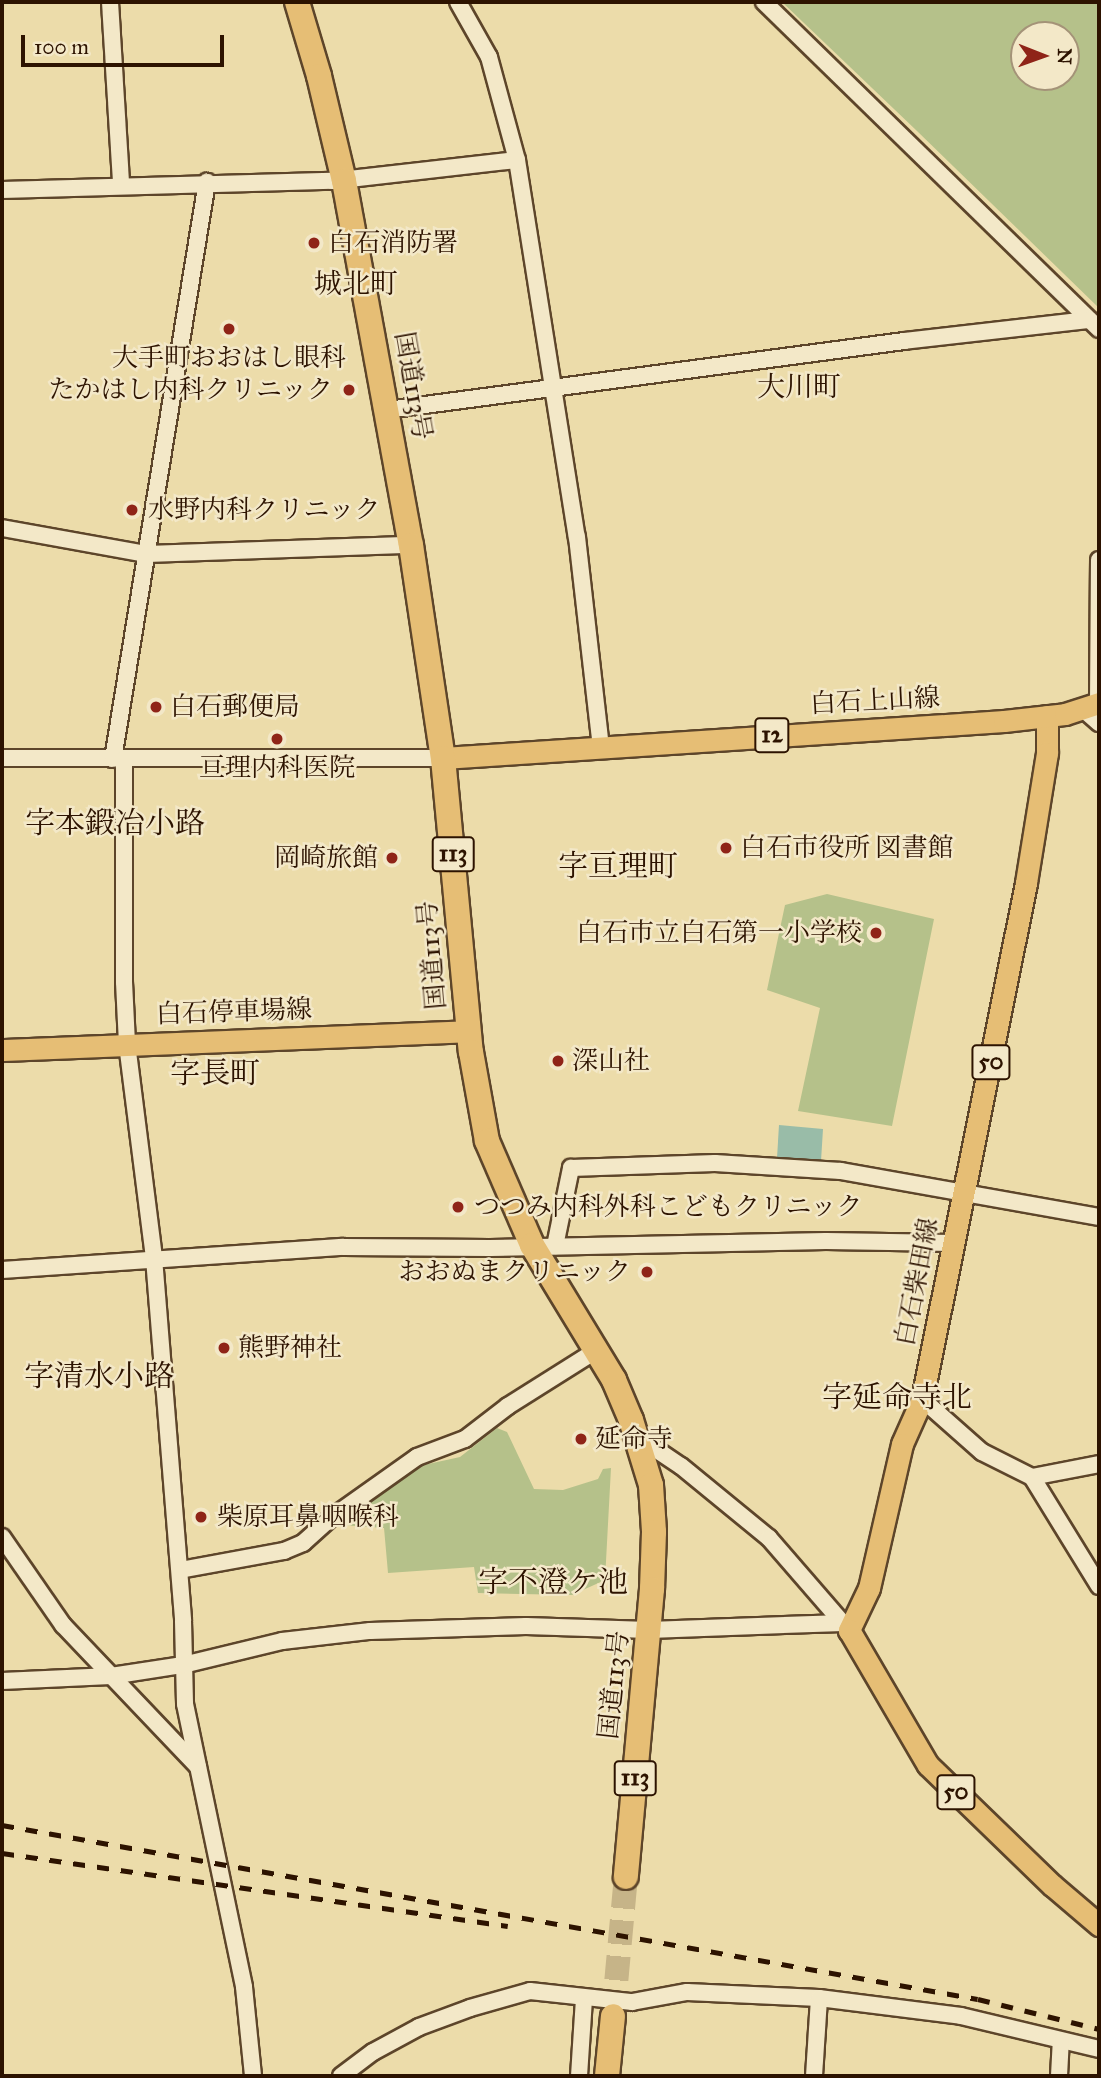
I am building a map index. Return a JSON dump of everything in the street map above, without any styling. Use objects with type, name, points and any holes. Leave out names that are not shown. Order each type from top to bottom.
[{"type":"highway","name":"国道113号","points":[[297,2],[319,76],[344,181],[411,545],[443,758],[469,1031],[487,1141],[614,1380],[642,1451],[651,1485],[654,1532],[649,1630],[626,1877]]},
{"type":"highway","points":[[607,2076],[613,2016]]},
{"type":"main road","name":"白石上山線","points":[[443,758],[1047,716],[1095,710]]},
{"type":"main road","name":"白石柴田線","points":[[846,1626],[869,1588],[902,1444],[922,1399],[1026,883],[1047,752],[1047,716]]},
{"type":"main road","name":"白石停車場線","points":[[2,1050],[469,1031]]},
{"type":"main road","name":"50","points":[[846,1626],[928,1765],[1052,1885],[1099,1925]]},
{"type":"street","points":[[110,2],[121,184]]},
{"type":"street","points":[[458,2],[489,57],[517,160],[555,386],[584,591],[601,748]]},
{"type":"street","points":[[764,2],[1094,325]]},
{"type":"street","points":[[2,190],[121,184],[344,181],[517,160]]},
{"type":"street","points":[[207,182],[147,554],[118,759],[127,1044],[154,1258],[180,1570],[185,1704],[244,1987],[253,2076]]},
{"type":"street","points":[[387,410],[555,386],[1094,325]]},
{"type":"street","points":[[2,528],[147,554],[411,545]]},
{"type":"street","points":[[1095,710],[1099,560]]},
{"type":"street","points":[[2,758],[443,758]]},
{"type":"street","points":[[543,1245],[571,1168],[715,1163],[829,1170],[1099,1217]]},
{"type":"street","points":[[2,1270],[343,1247],[826,1241],[953,1243]]},
{"type":"street","points":[[180,1570],[284,1551],[303,1543],[331,1518],[417,1457],[465,1439],[508,1406],[597,1350]]},
{"type":"street","points":[[922,1399],[982,1452],[1032,1477],[1099,1586]]},
{"type":"street","points":[[642,1451],[654,1448],[681,1466],[769,1538],[846,1626]]},
{"type":"street","points":[[1032,1477],[1099,1464]]},
{"type":"street","points":[[2,1537],[62,1625],[198,1767]]},
{"type":"street","points":[[2,1682],[111,1676],[183,1665],[282,1641],[370,1631],[512,1626],[649,1630],[846,1626]]},
{"type":"street","points":[[341,2076],[373,2052],[419,2027],[470,2008],[530,1991],[584,1999],[632,2002],[687,1992],[819,1998],[961,2016],[1099,2049]]},
{"type":"street","points":[[814,2076],[819,1998]]},
{"type":"street","points":[[579,2076],[584,1999]]},
{"type":"street","points":[[1059,2076],[1061,2041]]},
{"type":"green space","points":[[782,2],[1099,2],[1099,308],[917,131]]},
{"type":"green space","points":[[827,894],[934,919],[892,1126],[798,1111],[820,1008],[767,990],[785,905]]},
{"type":"green space","points":[[497,1428],[507,1432],[534,1489],[563,1490],[598,1479],[603,1469],[611,1468],[605,1580],[572,1595],[478,1593],[474,1567],[388,1573],[384,1528],[341,1525],[341,1515],[419,1466],[460,1457]]},
{"type":"shaded area","points":[[779,1125],[823,1129],[821,1161],[777,1158]]},
{"type":"tunnel","points":[[613,2016],[626,1877]]},
{"type":"railway","points":[[2,1825],[978,1999],[1099,2029]]},
{"type":"railway","points":[[2,1853],[508,1926]]},
{"type":"place","name":"白石消防署","points":[[314,243]]},
{"type":"place","name":"大手町おおはし眼科","points":[[229,329]]},
{"type":"place","name":"たかはし内科クリニック","points":[[349,390]]},
{"type":"place","name":"水野内科クリニック","points":[[132,510]]},
{"type":"place","name":"白石郵便局","points":[[156,707]]},
{"type":"place","name":"亘理内科医院","points":[[277,739]]},
{"type":"place","name":"白石市役所 図書館","points":[[726,848]]},
{"type":"place","name":"岡崎旅館","points":[[392,858]]},
{"type":"place","name":"白石市立白石第一小学校","points":[[876,933]]},
{"type":"place","name":"深山社","points":[[558,1061]]},
{"type":"place","name":"つつみ内科外科こどもクリニック","points":[[458,1207]]},
{"type":"place","name":"おおぬまクリニック","points":[[647,1272]]},
{"type":"place","name":"熊野神社","points":[[224,1348]]},
{"type":"place","name":"延命寺","points":[[581,1439]]},
{"type":"place","name":"柴原耳鼻咽喉科","points":[[201,1517]]},
{"type":"district","name":"城北町","points":[[356,284]]},
{"type":"district","name":"大川町","points":[[799,387]]},
{"type":"district","name":"字本鍛冶小路","points":[[115,823]]},
{"type":"district","name":"字亘理町","points":[[618,866]]},
{"type":"district","name":"字長町","points":[[215,1073]]},
{"type":"district","name":"字清水小路","points":[[99,1376]]},
{"type":"district","name":"字延命寺北","points":[[897,1397]]},
{"type":"district","name":"字不澄ケ池","points":[[553,1582]]}]
